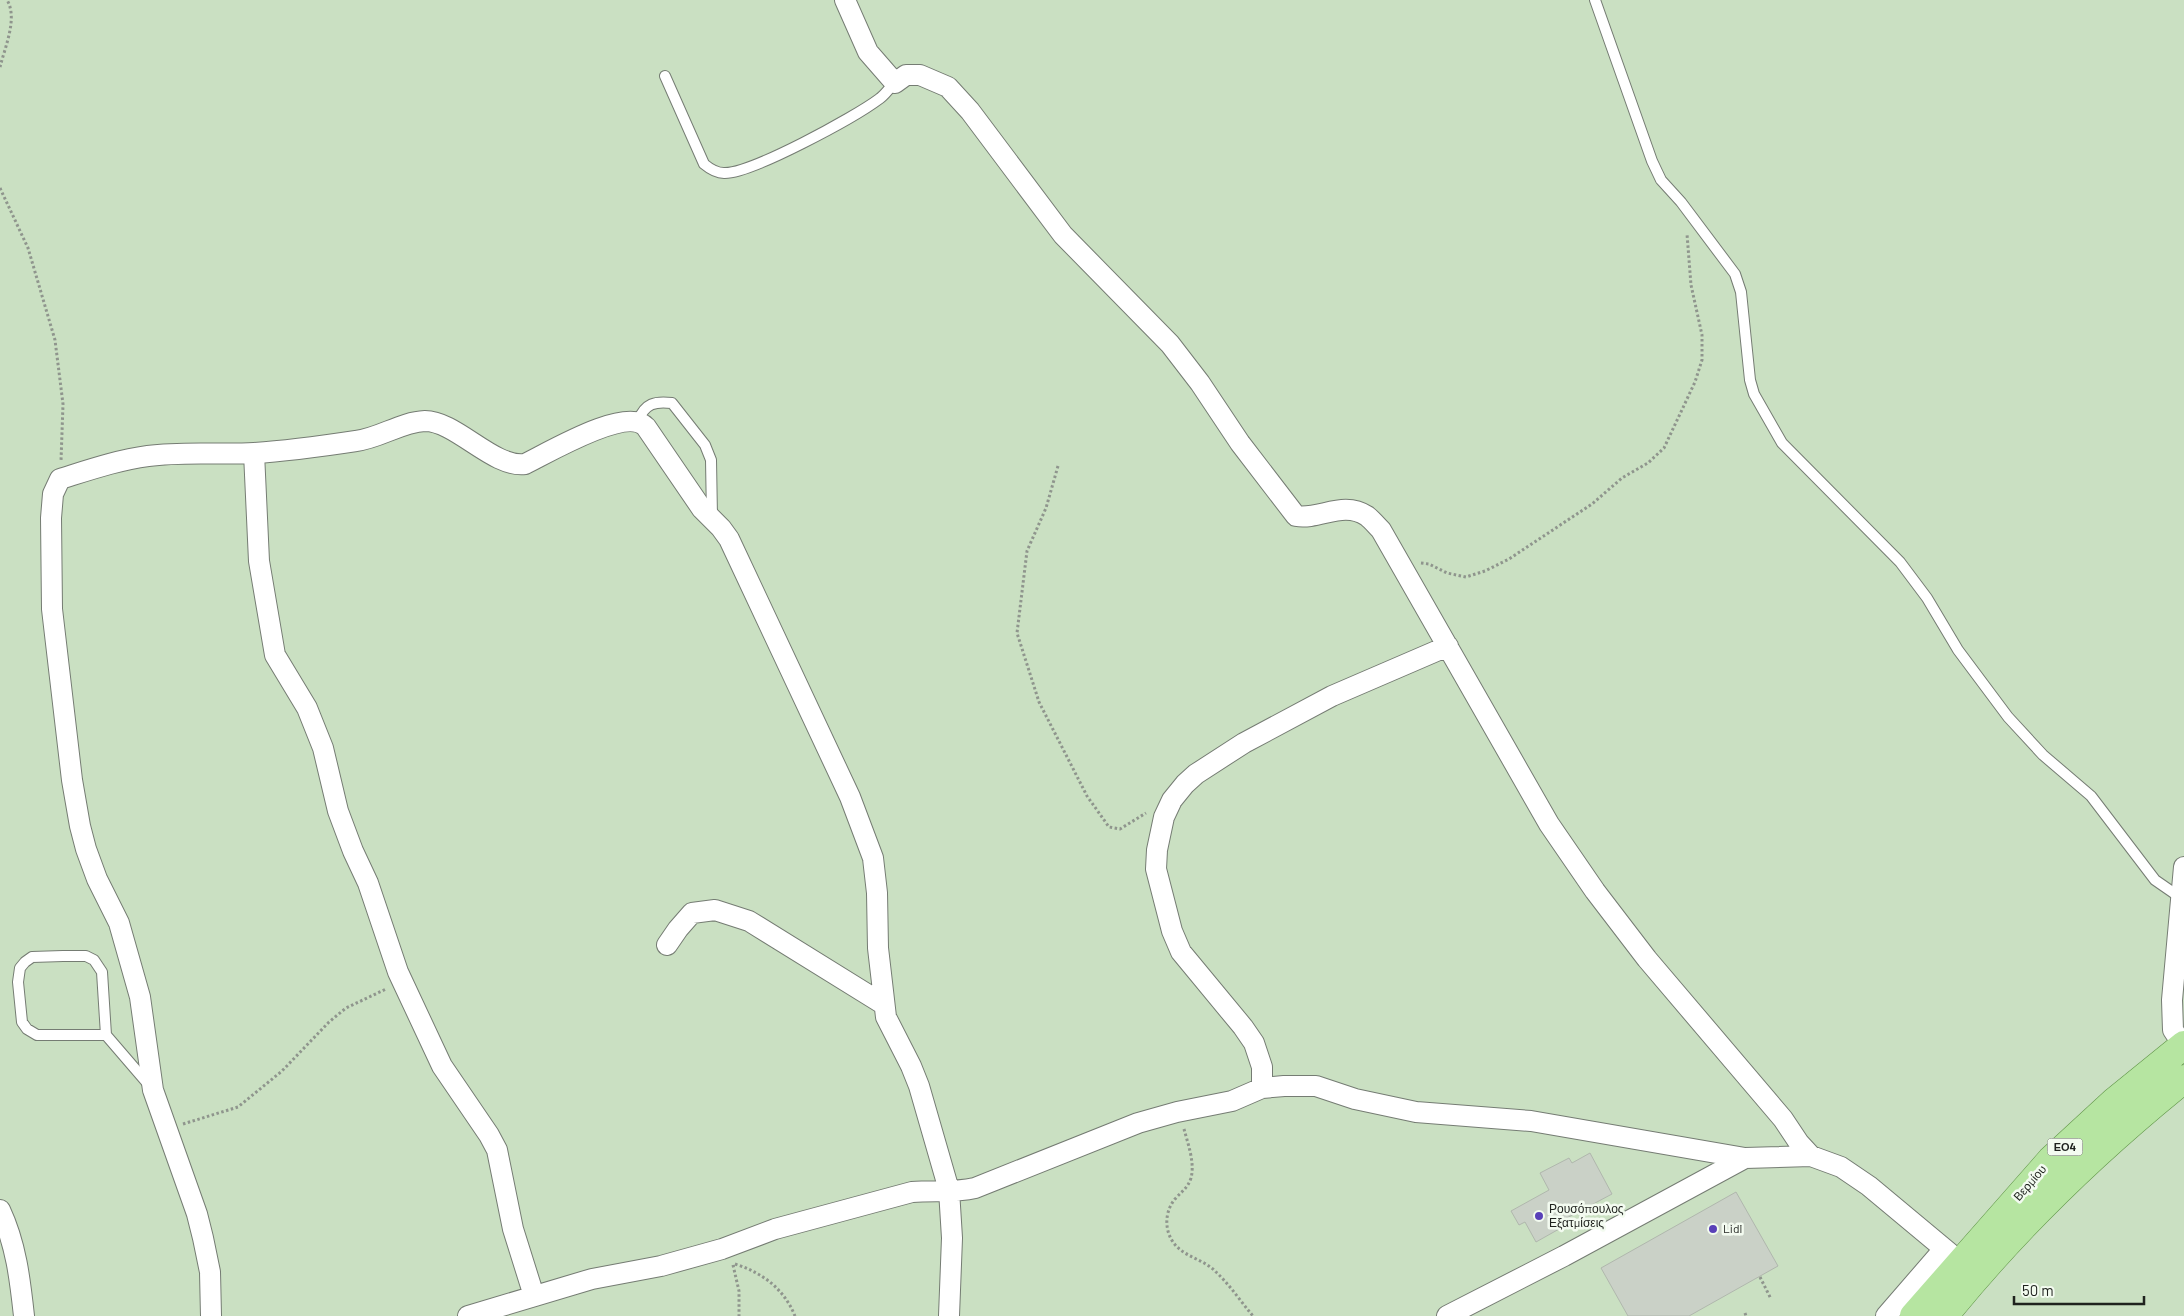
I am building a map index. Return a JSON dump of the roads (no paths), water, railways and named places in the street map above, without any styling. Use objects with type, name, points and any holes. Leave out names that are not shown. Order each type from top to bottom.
[{"type":"main road","name":"Βερμίου","points":[[1914,1316],[2051,1160],[2114,1102],[2183,1045]]},
{"type":"main road","name":"Βερμίου","points":[[1944,1316],[1961,1263],[2073,1175],[2136,1118],[2184,1079]]},
{"type":"street","points":[[845,0],[868,52],[894,83],[906,75],[920,75],[948,87],[970,111],[1063,235],[1170,344],[1200,383],[1240,443],[1296,516],[1310,516],[1337,509],[1350,510],[1366,516],[1381,530],[1549,824],[1595,891],[1647,959],[1783,1118],[1799,1143],[1811,1156]]},
{"type":"street","points":[[210,1316],[210,1272],[197,1214],[153,1090],[140,997],[119,923],[97,879],[86,849],[72,780],[52,609],[50,518],[53,494],[60,479],[121,461],[148,456],[187,452],[254,453],[358,441],[378,436],[400,426],[427,421],[452,431],[510,463],[518,465],[525,464],[597,429],[621,421],[638,420],[646,427],[702,510],[721,528],[737,553],[850,797],[869,843],[875,871],[878,948],[883,1004],[890,1027],[911,1066],[919,1086],[949,1190],[952,1238],[949,1316]]},
{"type":"street","points":[[254,453],[259,561],[275,654],[307,708],[323,748],[338,811],[353,851],[368,883],[398,972],[442,1066],[489,1135],[497,1150],[513,1229],[534,1296]]},
{"type":"street","points":[[1262,1088],[1262,1067],[1254,1043],[1181,952],[1167,917],[1156,869],[1160,833],[1164,818],[1172,800],[1184,784],[1244,743],[1332,696],[1448,646]]},
{"type":"street","points":[[2183,1045],[2173,1030],[2172,1000],[2184,867]]},
{"type":"street","points":[[667,946],[692,913],[715,910],[749,922],[883,1004]]},
{"type":"street","points":[[468,1316],[592,1279],[661,1266],[722,1249],[775,1229],[912,1192],[931,1190],[960,1191],[976,1188],[1022,1171],[1074,1147],[1138,1123],[1177,1112],[1232,1102],[1262,1088],[1316,1086],[1355,1099],[1416,1112],[1531,1121],[1745,1158],[1811,1156],[1841,1167],[1869,1186],[1961,1263]]},
{"type":"street","points":[[1454,1315],[1745,1158]]},
{"type":"street","points":[[0,1210],[8,1227],[17,1257],[24,1316]]},
{"type":"street","name":"Βερμίου","points":[[1886,1316],[1961,1263]]},
{"type":"lane","points":[[1596,0],[1652,161],[1661,180],[1689,213],[1735,274],[1741,292],[1750,380],[1754,394],[1782,443],[1900,562],[1926,598],[1958,650],[2008,717],[2043,755],[2091,796],[2155,880],[2181,898]]},
{"type":"lane","points":[[664,76],[704,164],[714,171],[725,173],[780,155],[865,109],[880,98],[894,83]]},
{"type":"lane","points":[[638,420],[642,410],[649,405],[659,401],[672,403],[706,445],[711,460],[712,518]]},
{"type":"lane","points":[[106,1035],[37,1035],[27,1029],[22,1022],[18,982],[20,968],[32,957],[86,956],[94,960],[102,972],[106,1035],[153,1090]]},
{"type":"place","name":"Ρουσόπουλος Εξατμίσεις","points":[[1539,1216]]},
{"type":"place","name":"Lidl","points":[[1713,1229]]}]
